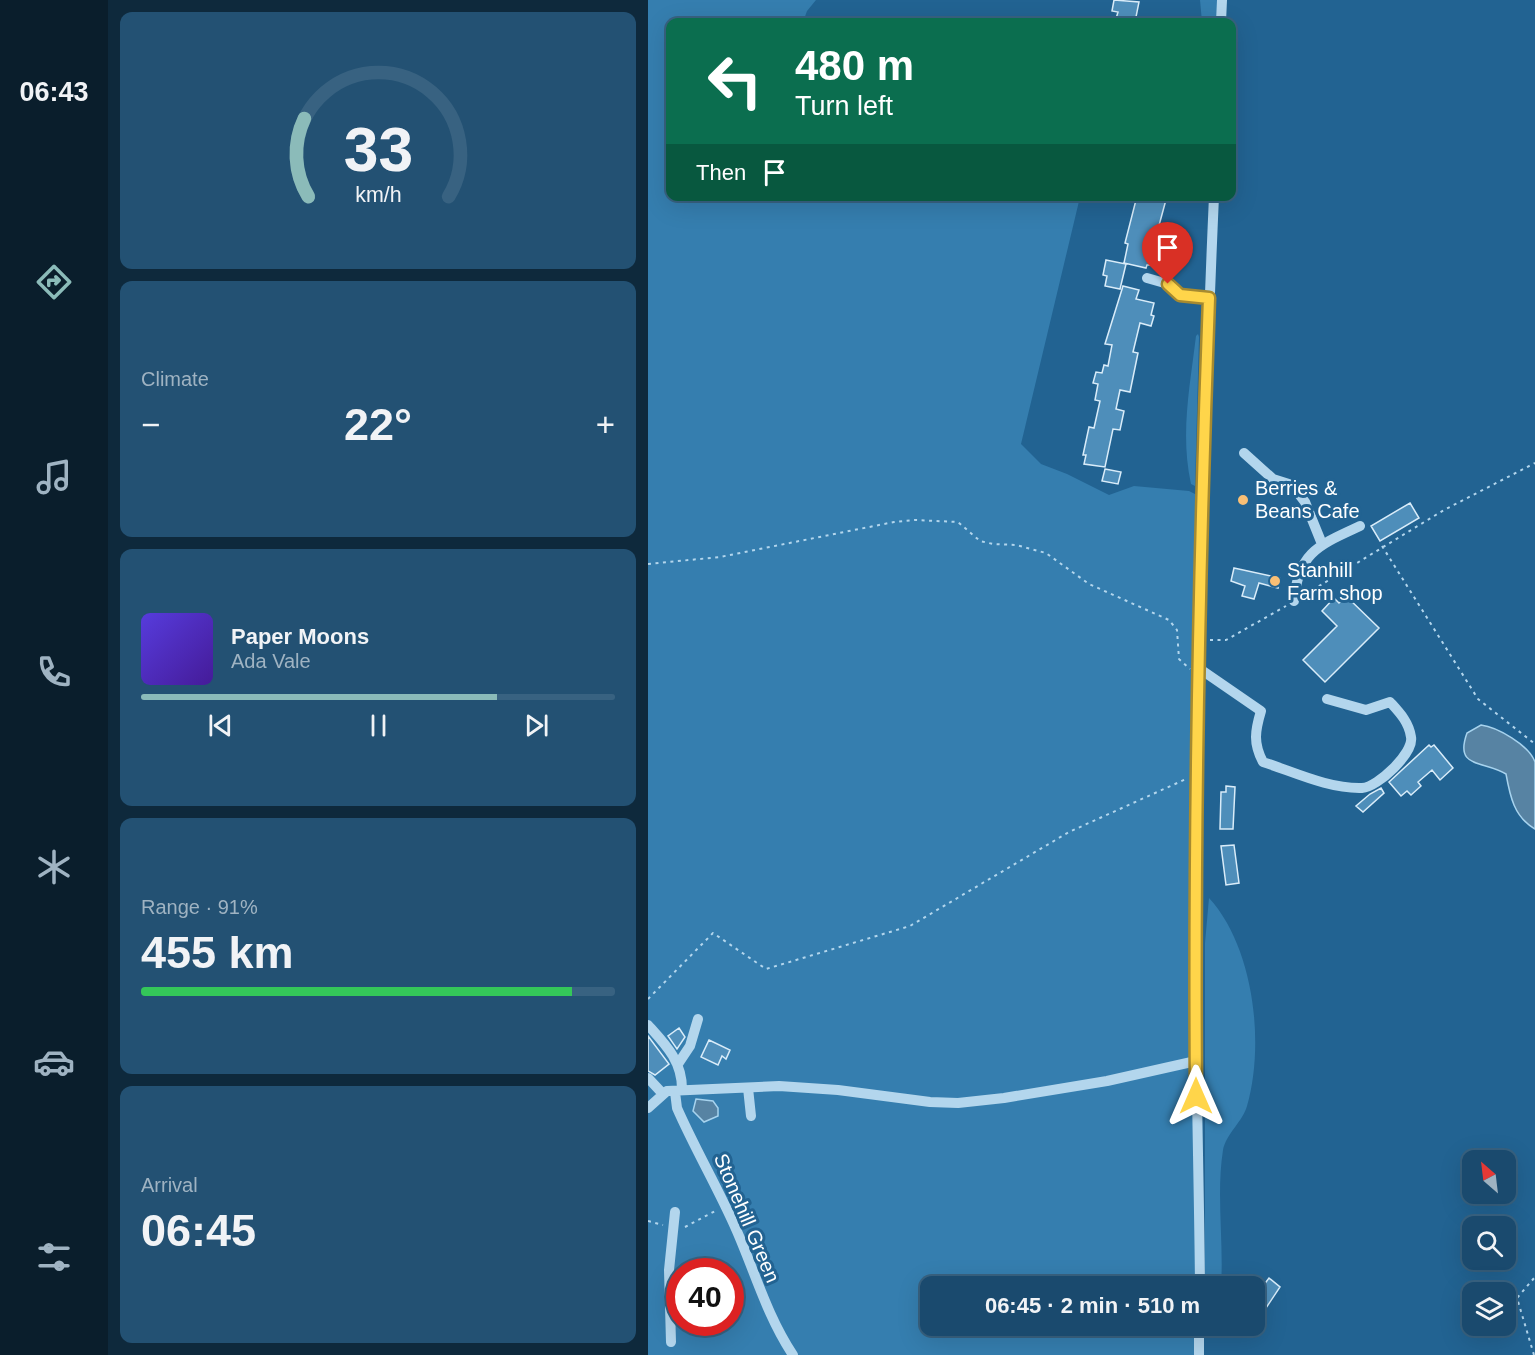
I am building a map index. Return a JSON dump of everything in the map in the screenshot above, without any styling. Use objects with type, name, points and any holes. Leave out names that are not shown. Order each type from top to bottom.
[{"type":"street","points":[[1221,0],[1221,18]]},
{"type":"street","points":[[1200,1276],[1196,1060],[1198,776],[1196,670],[1200,640],[1202,497],[1214,201]]},
{"type":"street","points":[[1147,278],[1168,284],[1180,295],[1209,298]]},
{"type":"street","points":[[1244,453],[1273,479],[1292,485],[1305,502],[1322,544]]},
{"type":"street","points":[[1294,602],[1296,582],[1302,565],[1322,544],[1360,526]]},
{"type":"street","points":[[1196,670],[1262,711],[1254,733],[1256,749],[1263,762],[1325,782],[1364,788],[1381,779],[1408,753],[1412,739],[1406,720],[1390,702],[1366,710],[1327,699]]},
{"type":"street","points":[[648,1025],[671,1051],[678,1064],[690,1046],[698,1018]]},
{"type":"street","points":[[648,1108],[673,1092],[778,1086],[958,1103],[1107,1082],[1196,1060]]},
{"type":"street","name":"Stonehill Green","points":[[678,1064],[682,1076],[673,1092],[684,1123],[726,1206],[748,1256],[761,1295],[793,1355]]},
{"type":"street","points":[[648,1078],[673,1092]]},
{"type":"street","points":[[748,1088],[751,1116]]},
{"type":"street","points":[[670,1342],[669,1270],[675,1212]]},
{"type":"street","points":[[1199,1336],[1199,1355]]},
{"type":"path","points":[[1200,640],[1226,640],[1294,602],[1444,510],[1535,463]]},
{"type":"path","points":[[648,564],[720,557],[894,522],[915,520],[958,522],[980,541],[1016,545],[1047,553],[1089,584],[1133,605],[1163,615],[1174,624],[1177,630],[1179,659],[1185,667],[1196,670]]},
{"type":"path","points":[[1382,546],[1478,699],[1535,744]]},
{"type":"path","points":[[648,999],[713,933],[766,969],[910,926],[1069,832],[1178,781],[1198,776]]},
{"type":"path","points":[[648,1221],[672,1229],[681,1228],[726,1206]]},
{"type":"path","points":[[1534,1355],[1517,1298],[1535,1277]]},
{"type":"shaded area","points":[[648,0],[816,0],[804,18],[666,18],[666,201],[1079,201],[1021,444],[1041,464],[1109,495],[1134,486],[1189,491],[1201,497],[1189,1057],[1199,1200],[1199,1276],[920,1276],[920,1336],[1199,1336],[1199,1355],[648,1355]]},
{"type":"shaded area","points":[[1200,0],[1221,0],[1220,18],[1202,18]]},
{"type":"shaded area","points":[[1198,334],[1195,486],[1191,484],[1188,465],[1186,428],[1191,373]]},
{"type":"shaded area","points":[[1481,725],[1512,738],[1532,756],[1535,762],[1535,829],[1522,818],[1514,805],[1506,774],[1473,762],[1464,753],[1467,733]]},
{"type":"shaded area","points":[[1209,898],[1224,918],[1246,969],[1255,1026],[1255,1054],[1247,1106],[1227,1138],[1223,1150],[1220,1184],[1221,1276],[1205,1276],[1205,943]]},
{"type":"shaded area","points":[[696,1099],[713,1101],[718,1108],[718,1116],[704,1122],[693,1111]]},
{"type":"building","points":[[1114,0],[1139,2],[1136,18],[1116,18],[1118,12],[1112,11]]},
{"type":"building","points":[[1136,201],[1166,201],[1150,265],[1146,268],[1124,263],[1128,244],[1125,243]]},
{"type":"building","points":[[1106,260],[1126,264],[1120,289],[1105,286],[1107,276],[1103,275]]},
{"type":"building","points":[[1123,286],[1139,290],[1136,299],[1154,303],[1151,315],[1154,316],[1151,326],[1140,323],[1133,352],[1138,353],[1130,392],[1120,390],[1116,409],[1124,411],[1120,430],[1113,429],[1105,467],[1084,464],[1086,455],[1083,455],[1089,427],[1094,428],[1100,401],[1095,400],[1098,384],[1093,383],[1096,372],[1102,373],[1104,365],[1108,366],[1112,345],[1105,344]]},
{"type":"building","points":[[1105,469],[1121,472],[1118,484],[1102,481]]},
{"type":"building","points":[[1410,503],[1419,518],[1380,541],[1371,526]]},
{"type":"building","points":[[1234,568],[1280,578],[1278,588],[1259,583],[1254,599],[1242,596],[1245,586],[1231,581]]},
{"type":"building","points":[[1346,596],[1379,628],[1325,682],[1303,660],[1337,626],[1322,611],[1334,598],[1339,603]]},
{"type":"building","points":[[1429,745],[1431,747],[1434,745],[1453,768],[1440,780],[1432,770],[1418,782],[1421,786],[1411,795],[1407,791],[1401,796],[1389,782]]},
{"type":"building","points":[[1226,786],[1235,787],[1233,829],[1220,829],[1221,792],[1226,792]]},
{"type":"building","points":[[1381,788],[1384,793],[1363,812],[1356,806],[1370,794]]},
{"type":"building","points":[[1234,845],[1239,883],[1226,885],[1221,846]]},
{"type":"building","points":[[679,1028],[685,1037],[677,1049],[668,1036]]},
{"type":"building","points":[[648,1036],[669,1064],[655,1075],[648,1071]]},
{"type":"building","points":[[709,1040],[730,1050],[726,1059],[722,1056],[718,1065],[701,1057]]},
{"type":"building","points":[[1269,1278],[1280,1287],[1265,1310],[1265,1283]]},
{"type":"place","name":"Berries & Beans Cafe","points":[[1243,500]]},
{"type":"place","name":"Stanhill Farm shop","points":[[1275,581]]},
{"type":"route","points":[[1168,284],[1180,295],[1209,298],[1202,497],[1196,1096]]}]
